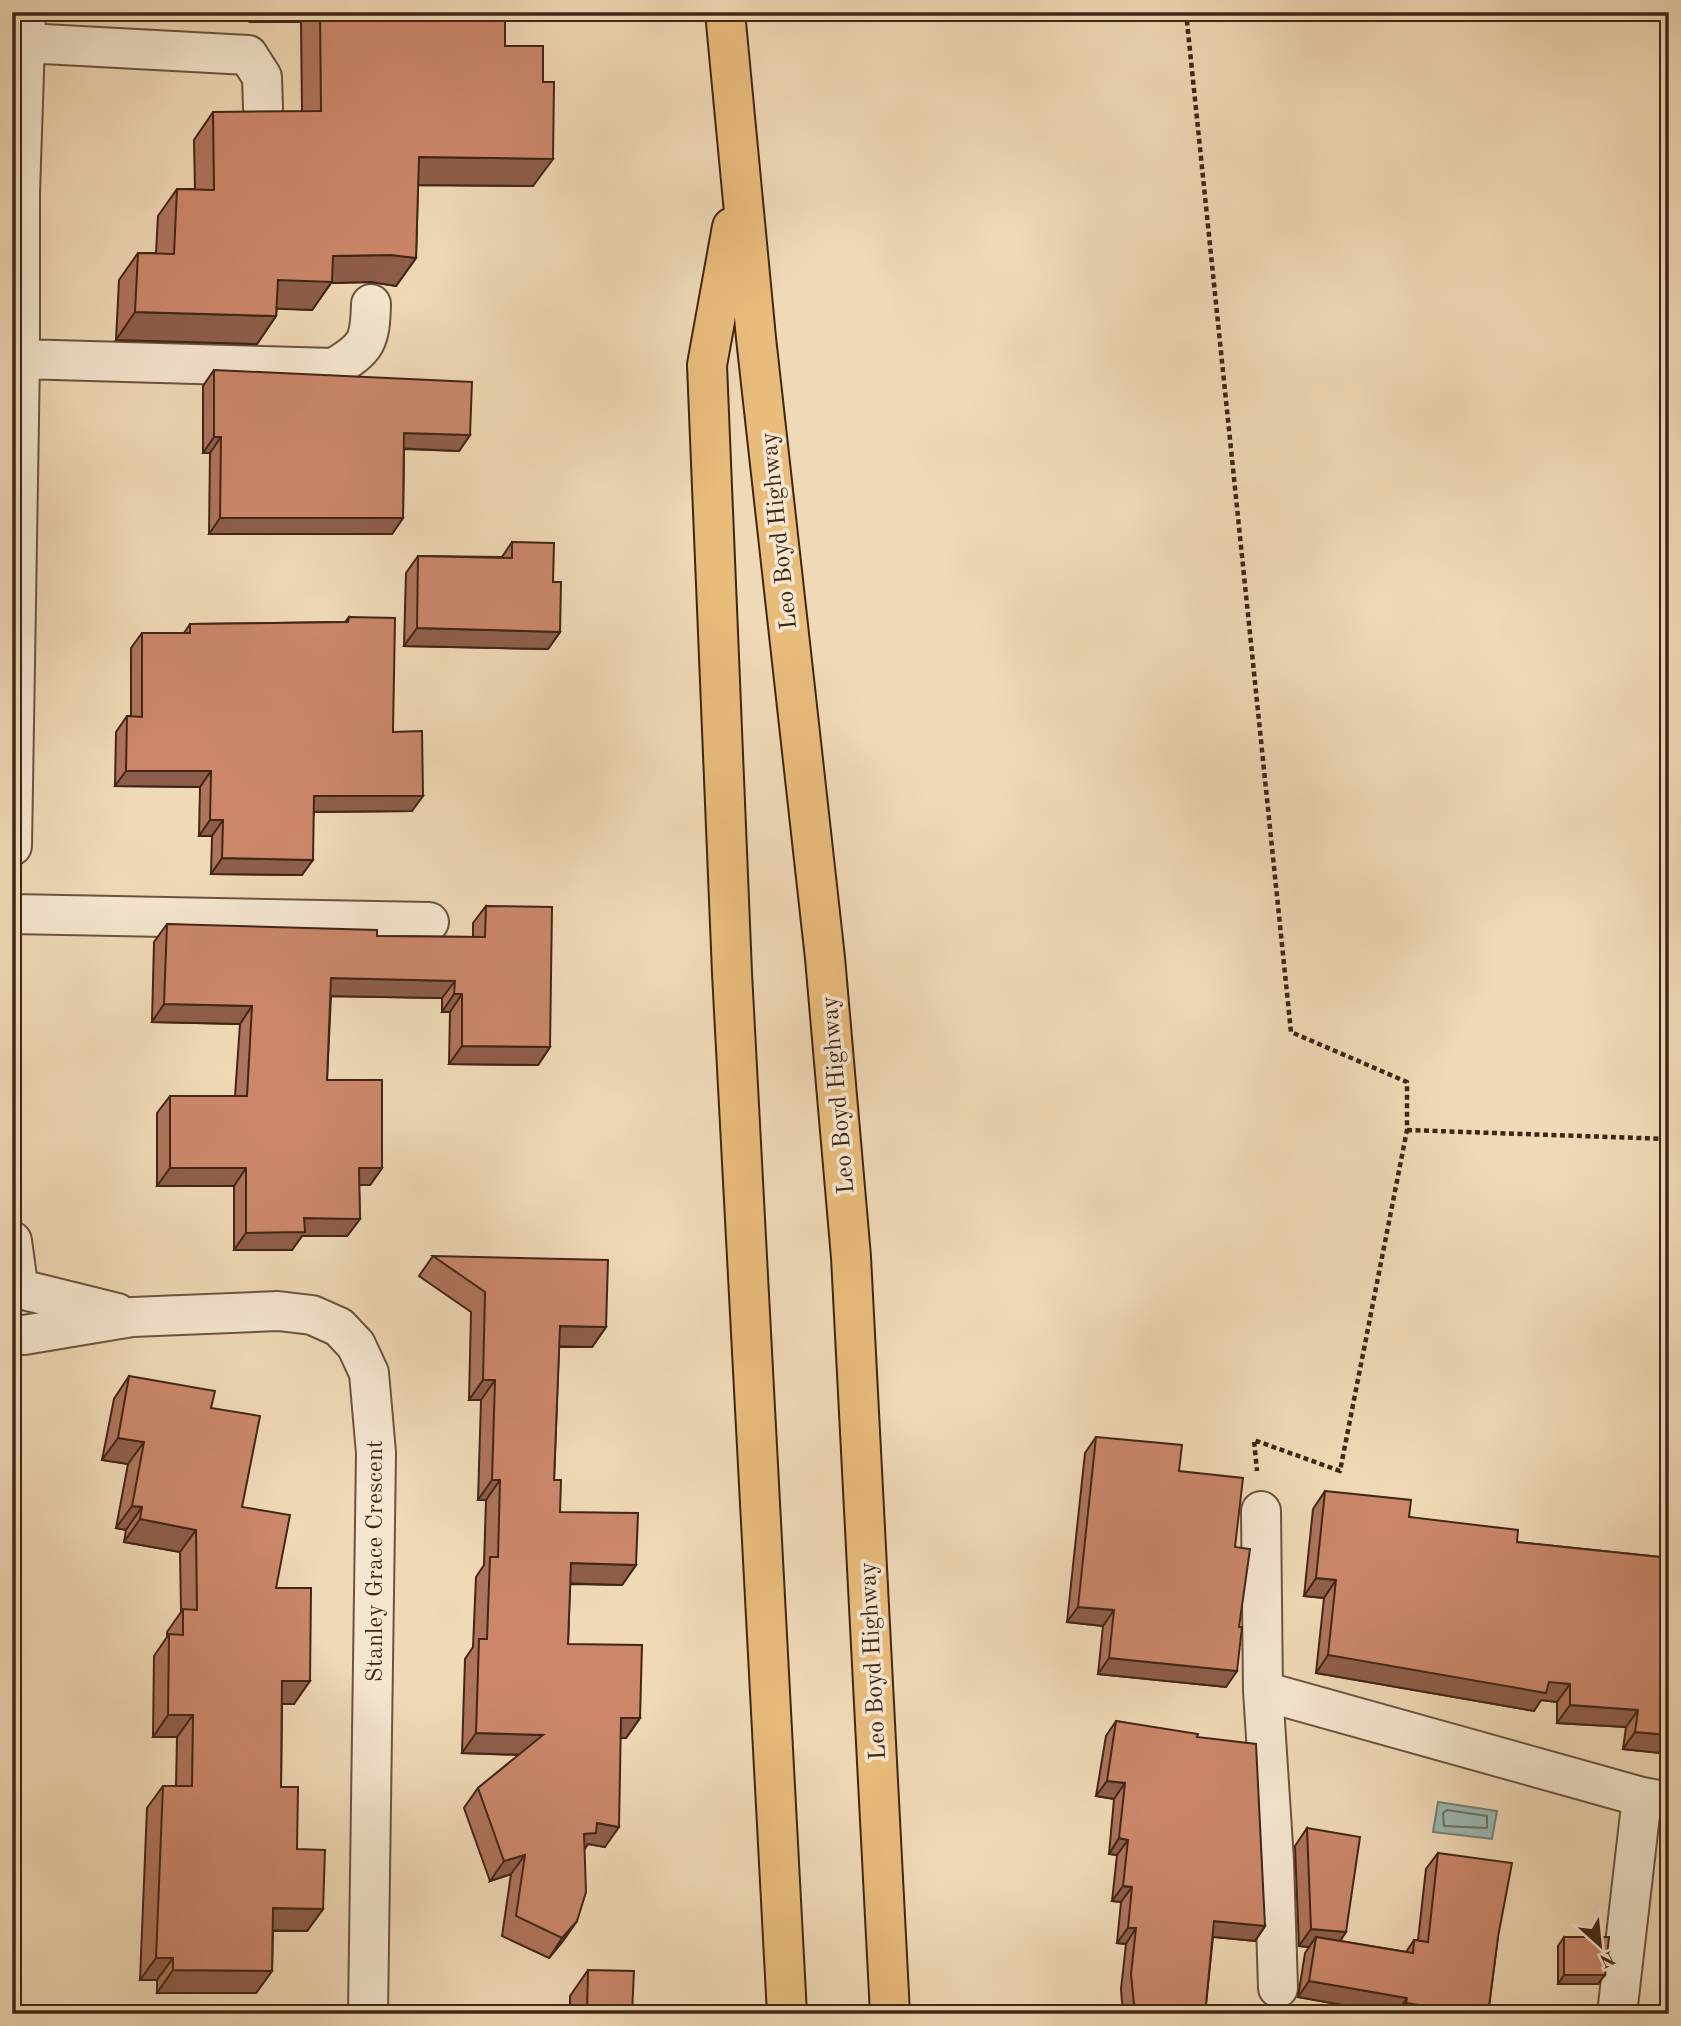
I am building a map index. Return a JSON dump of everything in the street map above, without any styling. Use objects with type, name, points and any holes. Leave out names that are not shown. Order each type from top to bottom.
[{"type":"highway","name":"Leo Boyd Highway","points":[[725,12],[740,180],[825,958],[851,1257],[890,2014]]},
{"type":"highway","name":"Leo Boyd Highway","points":[[740,180],[707,365],[732,973],[787,2014]]},
{"type":"street","points":[[12,846],[20,359],[16,192],[26,28],[248,55],[262,77],[263,108]]},
{"type":"street","points":[[20,359],[334,368],[359,353],[369,338],[371,304]]},
{"type":"street","points":[[12,914],[429,922]]},
{"type":"street","points":[[17,1270],[32,1306],[31,1321],[18,1340]]},
{"type":"street","name":"Stanley Grace Crescent","points":[[17,1270],[132,1317]]},
{"type":"street","name":"Stanley Grace Crescent","points":[[18,1340],[132,1317],[278,1311],[312,1315],[339,1327],[356,1345],[369,1373],[376,1453],[369,2014]]},
{"type":"street","points":[[1261,1511],[1264,1691],[1274,1848],[1278,1988]]},
{"type":"street","points":[[1264,1691],[1655,1799],[1617,2014]]},
{"type":"path","points":[[1186,12],[1291,1032],[1407,1082],[1407,1130],[1340,1471],[1254,1440]]},
{"type":"path","points":[[1407,1130],[1669,1139]]},
{"type":"water","points":[[1438,1802],[1497,1811],[1492,1839],[1433,1832]]},
{"type":"building","points":[[320,12],[505,12],[505,46],[543,46],[543,82],[554,82],[553,159],[419,157],[416,258],[391,255],[333,256],[332,282],[278,280],[276,316],[135,312],[138,253],[174,254],[177,189],[214,190],[213,112],[321,111]]},
{"type":"building","points":[[214,370],[472,382],[470,435],[404,433],[403,518],[220,518],[221,437],[214,437]]},
{"type":"building","points":[[512,542],[554,543],[553,582],[561,582],[560,632],[417,628],[418,556],[512,558]]},
{"type":"building","points":[[349,617],[395,618],[393,732],[422,731],[423,796],[314,796],[313,860],[222,858],[223,820],[210,820],[211,771],[126,771],[127,716],[142,717],[142,633],[190,633],[190,624],[348,622]]},
{"type":"building","points":[[486,906],[552,907],[550,1047],[462,1046],[462,994],[454,994],[455,981],[331,978],[327,1080],[382,1080],[382,1168],[359,1168],[360,1219],[304,1218],[305,1232],[246,1233],[246,1168],[170,1168],[170,1096],[247,1096],[252,1006],[164,1004],[167,924],[377,930],[377,936],[485,937]]},
{"type":"building","points":[[433,1256],[608,1260],[606,1327],[560,1326],[554,1480],[561,1480],[560,1512],[638,1513],[636,1565],[571,1563],[568,1644],[642,1645],[640,1718],[621,1718],[619,1827],[597,1823],[596,1833],[584,1834],[586,1892],[577,1921],[562,1938],[516,1916],[525,1855],[504,1861],[478,1788],[543,1735],[476,1733],[479,1639],[487,1639],[490,1557],[498,1557],[500,1480],[492,1480],[495,1380],[483,1380],[485,1292]]},
{"type":"building","points":[[129,1376],[215,1391],[211,1408],[260,1416],[242,1507],[290,1515],[276,1588],[311,1588],[310,1681],[282,1681],[281,1787],[298,1787],[297,1849],[325,1850],[323,1909],[273,1908],[272,1971],[173,1970],[173,1958],[156,1958],[163,1786],[192,1786],[193,1715],[168,1715],[169,1634],[183,1635],[183,1609],[197,1610],[196,1530],[140,1519],[142,1507],[132,1506],[144,1442],[118,1438]]},
{"type":"building","points":[[1096,1437],[1182,1445],[1179,1471],[1243,1478],[1235,1547],[1250,1549],[1239,1627],[1242,1627],[1237,1671],[1109,1658],[1114,1610],[1078,1607]]},
{"type":"building","points":[[1325,1491],[1411,1500],[1409,1517],[1518,1530],[1517,1542],[1669,1558],[1669,1735],[1635,1732],[1638,1710],[1570,1705],[1570,1684],[1549,1682],[1546,1693],[1328,1655],[1336,1580],[1316,1578]]},
{"type":"building","points":[[1116,1721],[1198,1734],[1197,1737],[1256,1744],[1265,1926],[1214,1921],[1205,2014],[1135,2014],[1131,1974],[1136,1928],[1128,1928],[1132,1887],[1123,1886],[1128,1840],[1119,1838],[1125,1783],[1107,1781]]},
{"type":"building","points":[[1307,1828],[1360,1837],[1346,1932],[1311,1929]]},
{"type":"building","points":[[1438,1853],[1512,1863],[1498,1937],[1488,2014],[1438,2014],[1439,2008],[1406,2003],[1407,1998],[1309,1981],[1316,1937],[1413,1953],[1414,1940],[1428,1942]]},
{"type":"building","points":[[1564,1937],[1609,1937],[1605,1975],[1564,1975]]},
{"type":"building","points":[[588,1970],[634,1971],[632,2014],[517,2014],[517,2011],[587,2012]]}]
